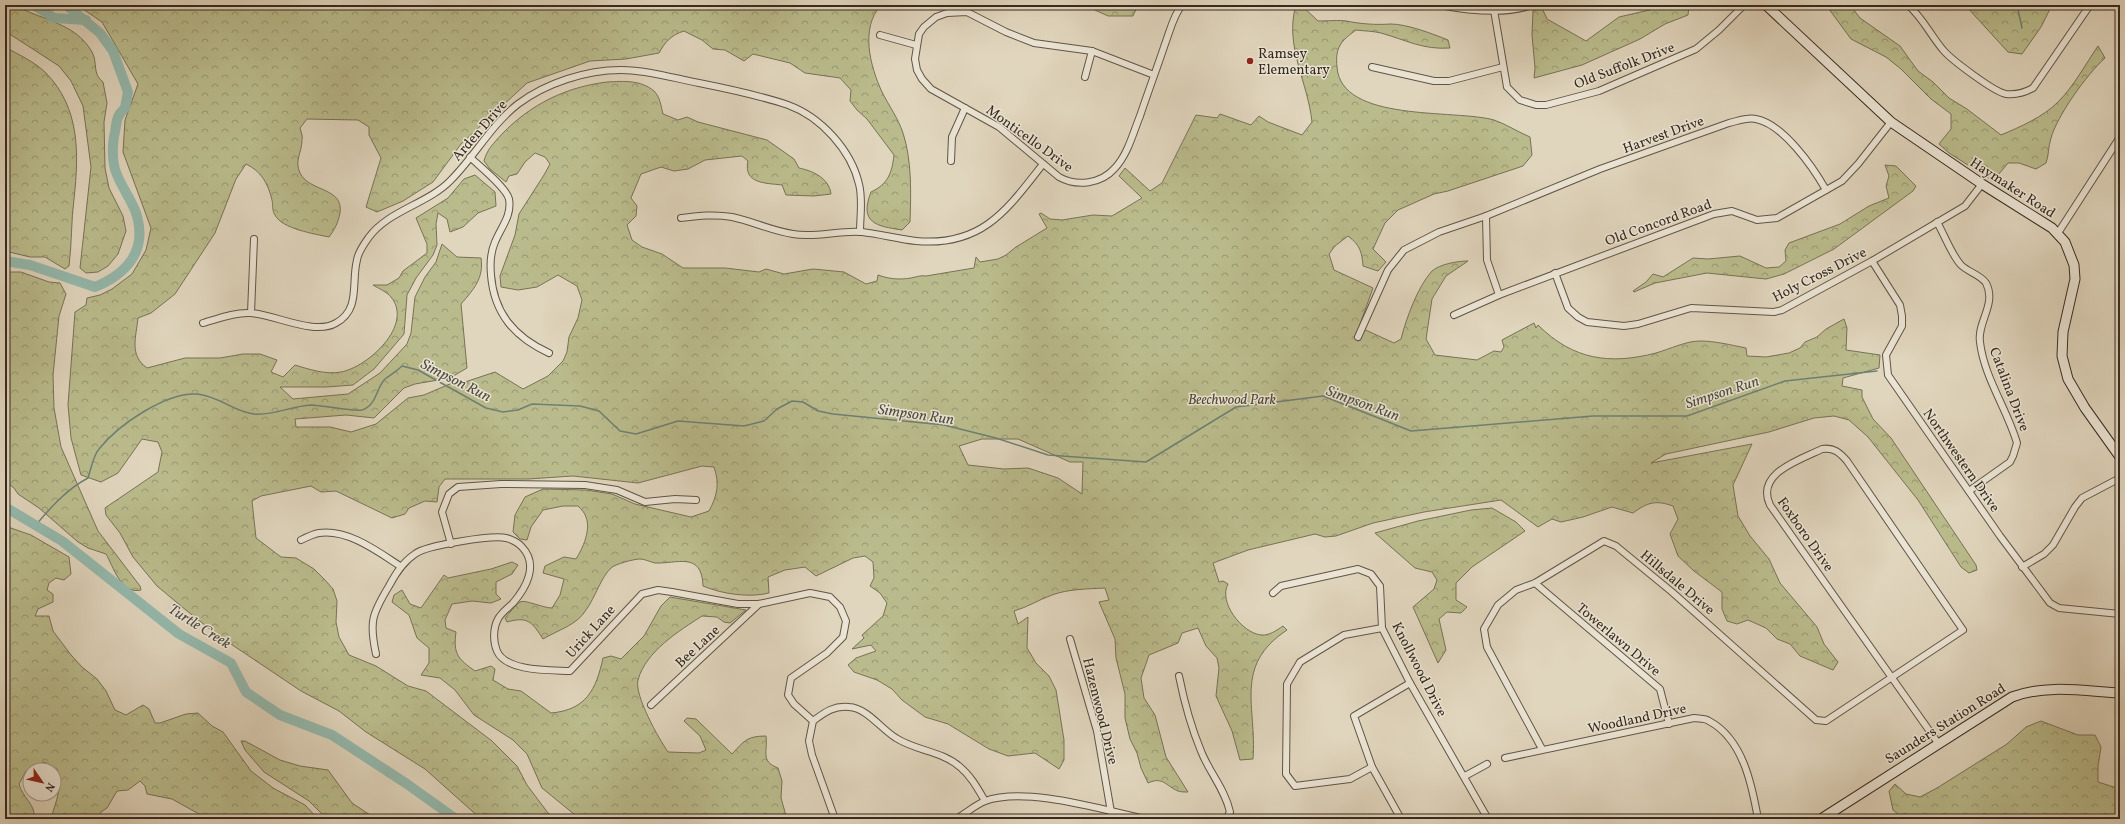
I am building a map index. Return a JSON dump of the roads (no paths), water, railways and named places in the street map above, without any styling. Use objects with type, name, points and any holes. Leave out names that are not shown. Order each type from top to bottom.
[{"type":"main road","name":"Haymaker Road","points":[[1766,5],[1890,122],[2058,233],[2071,253],[2074,265],[2072,296],[2063,332],[2062,356],[2068,379],[2085,408],[2120,457]]},
{"type":"main road","name":"Saunders Station Road","points":[[1821,819],[1938,742],[1996,706],[2028,691],[2047,688],[2120,693]]},
{"type":"street","name":"Monticello Drive","points":[[1154,75],[1092,51],[1034,42],[1006,32],[967,12],[947,12],[936,18],[919,34],[916,46],[915,59],[917,70],[922,79],[931,89],[999,127],[1043,164],[1068,182],[1088,183],[1106,176],[1115,168],[1129,144],[1154,75],[1174,18],[1182,5]]},
{"type":"street","points":[[1439,5],[1470,11],[1494,10],[1532,5]]},
{"type":"street","name":"Old Suffolk Drive","points":[[1494,10],[1505,80],[1512,93],[1528,104],[1546,106],[1598,91],[1696,49],[1719,30],[1744,5]]},
{"type":"street","points":[[1908,5],[1918,14],[1943,50],[1952,59],[1999,91],[2013,94],[2020,94],[2032,88],[2090,5]]},
{"type":"street","points":[[880,35],[916,46]]},
{"type":"street","points":[[1086,77],[1092,51]]},
{"type":"street","points":[[1372,67],[1434,81],[1449,81],[1503,68]]},
{"type":"street","name":"Arden Drive","points":[[203,323],[251,313],[308,325],[333,325],[343,318],[349,311],[354,297],[356,261],[359,252],[369,236],[381,224],[440,190],[452,180],[492,129],[518,104],[541,90],[563,81],[594,72],[622,70],[674,77],[738,91],[790,106],[825,128],[839,143],[855,171],[860,185],[860,232]]},
{"type":"street","points":[[951,161],[952,137],[965,108]]},
{"type":"street","name":"Harvest Drive","points":[[1358,337],[1388,270],[1404,250],[1439,232],[1486,216],[1600,169],[1747,118],[1757,119],[1771,125],[1790,142],[1807,159],[1826,190]]},
{"type":"street","name":"Old Concord Road","points":[[1454,315],[1555,273],[1714,214],[1732,211],[1757,220],[1777,218],[1826,190],[1850,173],[1890,122]]},
{"type":"street","points":[[2058,233],[2120,137]]},
{"type":"street","points":[[470,157],[503,189],[508,197],[508,215],[494,242],[491,261],[492,288],[501,314],[518,334],[536,347],[549,353]]},
{"type":"street","points":[[680,218],[716,215],[734,218],[793,234],[819,236],[860,232],[915,241],[939,241],[973,234],[1005,211],[1043,164]]},
{"type":"street","name":"Holy Cross Drive","points":[[1555,273],[1568,308],[1578,317],[1587,322],[1624,326],[1638,324],[1691,308],[1774,312],[1782,310],[1872,261],[1964,206],[1982,184]]},
{"type":"street","points":[[1486,216],[1487,260],[1499,295]]},
{"type":"street","name":"Catalina Drive","points":[[1937,222],[1957,260],[1962,266],[1981,278],[1988,290],[1989,306],[1980,333],[1980,342],[1985,362],[2017,443],[2010,462],[1969,491]]},
{"type":"street","points":[[251,313],[254,239]]},
{"type":"street","name":"Northwestern Drive","points":[[1872,261],[1900,305],[1902,316],[1902,326],[1886,355],[1888,375],[2022,567],[2044,598],[2059,608],[2120,614]]},
{"type":"street","name":"Foxboro Drive","points":[[1938,742],[1770,505],[1766,496],[1766,488],[1769,482],[1780,470],[1822,449],[1829,448],[1842,455],[1963,630]]},
{"type":"street","points":[[2022,567],[2044,554],[2053,545],[2075,506],[2082,498],[2120,478]]},
{"type":"street","points":[[451,544],[442,512],[449,494],[458,487],[501,484],[585,485],[617,490],[645,502],[675,499],[696,500]]},
{"type":"street","points":[[301,540],[318,533],[336,533],[356,540],[400,566]]},
{"type":"street","name":"Urick Lane","points":[[376,654],[372,634],[375,609],[400,566],[416,552],[435,546],[491,537],[508,538],[522,547],[530,563],[530,573],[527,583],[514,602],[498,619],[494,638],[497,652],[508,661],[528,669],[570,671],[642,594],[658,590],[738,604],[760,604],[810,593],[830,597],[840,608],[846,621],[843,637],[827,653],[791,678],[788,695],[794,704],[813,721]]},
{"type":"street","name":"Hillsdale Drive","points":[[1542,749],[1487,647],[1484,629],[1498,605],[1516,590],[1535,583],[1604,541],[1616,546],[1672,592],[1816,720],[1822,722],[1826,721],[1963,630]]},
{"type":"street","name":"Knollwood Drive","points":[[1273,593],[1281,586],[1358,569],[1371,574],[1380,586],[1382,628],[1410,683],[1465,776],[1488,819]]},
{"type":"street","name":"Towerlawn Drive","points":[[1535,583],[1660,689],[1669,724]]},
{"type":"street","name":"Bee Lane","points":[[651,705],[760,604]]},
{"type":"street","points":[[1372,767],[1350,779],[1295,786],[1286,774],[1288,684],[1300,662],[1344,635],[1382,628]]},
{"type":"street","name":"Hazenwood Drive","points":[[1070,640],[1096,731],[1111,812]]},
{"type":"street","points":[[1179,676],[1184,701],[1201,752],[1227,799],[1230,812],[1226,819]]},
{"type":"street","points":[[1401,819],[1372,767],[1354,716],[1410,683]]},
{"type":"street","points":[[835,819],[812,755],[809,741],[813,721],[830,709],[849,706],[863,712],[885,732],[899,740],[945,757],[960,767],[974,782],[985,801]]},
{"type":"street","name":"Woodland Drive","points":[[1505,758],[1694,718],[1708,720],[1724,731],[1745,762],[1758,819]]},
{"type":"street","points":[[1465,776],[1487,764]]},
{"type":"street","points":[[956,819],[985,801],[1022,796],[1059,800],[1146,819]]},
{"type":"waterway","name":"Turtle Creek","points":[[34,5],[54,18],[86,20]]},
{"type":"waterway","name":"Turtle Creek","points":[[5,261],[30,265],[95,287],[106,282],[125,268],[136,251],[139,240],[137,216],[133,205],[118,178],[113,158],[113,141],[118,116],[125,108],[128,92],[113,51],[100,33],[66,5]]},
{"type":"waterway","points":[[2017,5],[2022,28]]},
{"type":"waterway","name":"Simpson Run","points":[[35,526],[53,505],[66,493],[80,482],[88,478],[95,455],[107,440],[130,421],[157,404],[171,398],[197,394],[205,395],[247,413],[254,414],[268,414],[311,405],[362,410],[371,404],[385,379],[402,366],[418,370],[486,408],[503,412],[518,410],[532,404],[580,406],[599,411],[620,431],[636,434],[678,421],[744,426],[764,421],[777,409],[792,401],[803,402],[818,411],[833,414],[944,425],[996,438],[1048,455],[1146,462],[1236,407],[1323,396],[1411,431],[1593,416],[1687,416],[1785,381],[1877,371]]},
{"type":"waterway","name":"Turtle Creek","points":[[5,507],[62,541],[179,634],[231,663],[246,692],[280,715],[332,735],[407,784],[456,819]]},
{"type":"place","name":"Ramsey Elementary","points":[[1250,61]]},
{"type":"park label","name":"Beechwood Park","points":[[1232,399]]}]
